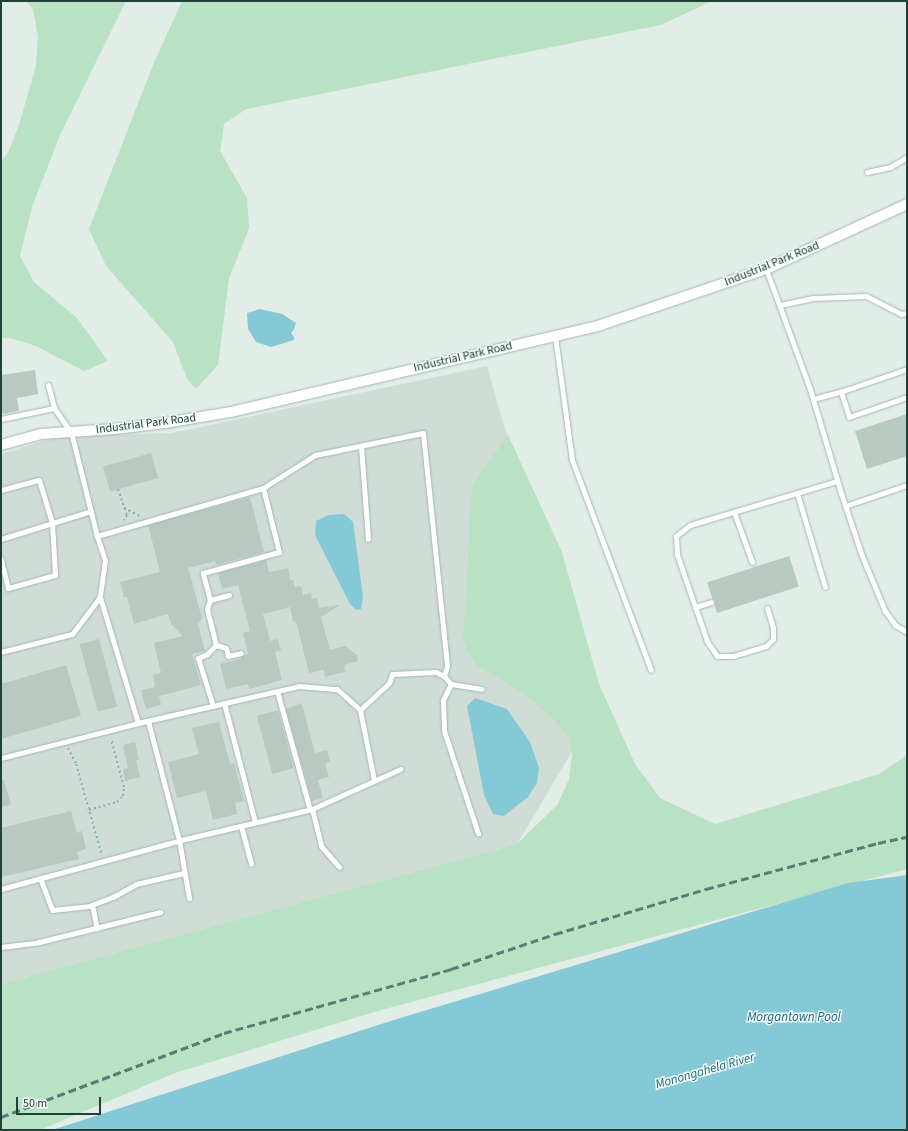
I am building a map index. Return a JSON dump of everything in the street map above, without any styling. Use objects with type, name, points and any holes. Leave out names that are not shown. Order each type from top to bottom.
[{"type":"street","name":"Industrial Park Road","points":[[1,445],[41,434],[115,429],[165,423],[231,412],[609,323],[766,269],[907,204]]},
{"type":"lane","points":[[867,172],[890,167],[907,158]]},
{"type":"lane","points":[[766,269],[813,399],[837,482],[862,556],[885,611],[895,625],[907,632]]},
{"type":"lane","points":[[780,305],[814,298],[866,296],[901,314],[907,313]]},
{"type":"lane","points":[[555,336],[572,460],[651,670]]},
{"type":"lane","points":[[813,399],[841,392],[907,369]]},
{"type":"lane","points":[[48,385],[54,408],[71,432],[97,536],[105,560],[100,598],[138,723]]},
{"type":"lane","points":[[841,392],[849,417],[907,397]]},
{"type":"lane","points":[[1,419],[54,408]]},
{"type":"lane","points":[[97,536],[263,488],[315,456],[423,433],[447,666],[444,676]]},
{"type":"lane","points":[[361,446],[368,539]]},
{"type":"lane","points":[[1,490],[39,480],[52,523],[55,575],[8,588],[1,559]]},
{"type":"lane","points":[[766,608],[773,628],[773,639],[766,646],[734,656],[717,656],[706,641],[677,554],[676,536],[690,525],[837,482]]},
{"type":"lane","points":[[845,506],[907,485]]},
{"type":"lane","points":[[216,645],[207,609],[210,600],[203,573],[279,552],[263,488]]},
{"type":"lane","points":[[798,493],[825,587]]},
{"type":"lane","points":[[1,539],[91,511]]},
{"type":"lane","points":[[734,512],[752,562]]},
{"type":"lane","points":[[210,600],[229,595]]},
{"type":"lane","points":[[1,652],[72,634],[100,598]]},
{"type":"lane","points":[[695,607],[711,602]]},
{"type":"lane","points":[[216,645],[226,648],[228,656],[241,652]]},
{"type":"lane","points":[[213,706],[198,658],[207,654],[216,645]]},
{"type":"lane","points":[[360,710],[389,683],[392,674],[436,672],[444,676],[451,684],[482,689]]},
{"type":"lane","points":[[451,684],[443,700],[444,731],[478,834]]},
{"type":"lane","points":[[1,758],[138,723],[299,686],[337,689],[360,710],[374,780]]},
{"type":"lane","points":[[277,691],[321,846],[339,867]]},
{"type":"lane","points":[[224,703],[255,822]]},
{"type":"lane","points":[[148,721],[179,840],[189,898]]},
{"type":"lane","points":[[1,889],[179,840],[311,810],[400,769]]},
{"type":"lane","points":[[241,826],[251,864]]},
{"type":"lane","points":[[40,878],[52,910],[92,905],[113,897],[136,884],[184,873]]},
{"type":"lane","points":[[92,905],[97,928]]},
{"type":"lane","points":[[1,947],[39,942],[160,912]]},
{"type":"path","points":[[118,489],[127,515],[118,530]]},
{"type":"path","points":[[124,508],[150,521]]},
{"type":"path","points":[[89,810],[117,802],[123,796],[124,787],[108,731]]},
{"type":"path","points":[[65,742],[76,764],[104,861]]},
{"type":"shaded area","points":[[487,366],[589,723],[517,844],[1,984],[1,454],[59,436],[172,433]]},
{"type":"green space","points":[[26,1],[126,1],[60,135],[32,207],[20,256],[34,282],[77,318],[108,361],[84,371],[36,346],[11,338],[1,338],[1,161],[9,151],[19,125],[36,66],[38,37],[33,9]]},
{"type":"green space","points":[[182,1],[712,1],[661,25],[246,109],[224,124],[220,151],[247,198],[249,228],[229,279],[218,365],[196,389],[187,379],[173,342],[106,266],[89,229],[153,65]]},
{"type":"green space","points":[[508,435],[562,552],[599,684],[635,764],[660,798],[715,824],[879,774],[907,755],[907,869],[374,1012],[175,1073],[40,1130],[1,1130],[1,984],[517,844],[558,804],[569,779],[572,753],[569,738],[551,717],[531,699],[474,663],[463,641],[472,486]]},
{"type":"water","points":[[260,309],[282,314],[296,323],[291,333],[294,340],[271,347],[256,342],[248,329],[247,313]]},
{"type":"water","points":[[344,514],[353,522],[363,597],[361,609],[356,610],[350,604],[315,535],[316,521],[329,515]]},
{"type":"water","points":[[475,698],[507,709],[530,742],[539,768],[537,783],[528,797],[504,816],[493,814],[484,795],[467,706]]},
{"type":"water","name":"Morgantown Pool","points":[[907,875],[907,1130],[52,1130],[397,1019],[848,883]]},
{"type":"building","points":[[35,370],[38,394],[17,398],[19,411],[3,414],[1,409],[1,375]]},
{"type":"building","points":[[907,414],[907,456],[867,469],[855,431]]},
{"type":"building","points":[[151,453],[158,478],[110,492],[103,467]]},
{"type":"building","points":[[250,497],[264,552],[216,565],[215,561],[188,568],[202,618],[198,624],[205,651],[192,654],[201,685],[159,696],[161,705],[146,709],[141,690],[155,687],[153,675],[161,673],[154,643],[183,636],[171,624],[168,614],[134,624],[127,597],[124,597],[120,582],[160,572],[148,525]]},
{"type":"building","points":[[789,556],[799,586],[717,613],[707,583]]},
{"type":"building","points":[[266,560],[269,572],[288,568],[290,580],[293,580],[295,587],[301,586],[303,595],[311,593],[312,599],[317,598],[319,608],[340,605],[321,617],[330,650],[345,646],[357,655],[358,661],[344,665],[345,672],[325,677],[324,670],[309,673],[296,621],[293,622],[290,607],[263,614],[270,641],[278,639],[281,651],[275,652],[282,680],[249,689],[248,684],[226,689],[220,664],[241,659],[241,657],[248,654],[243,633],[250,631],[238,585],[222,589],[218,573]]},
{"type":"building","points":[[99,639],[117,707],[98,712],[80,644]]},
{"type":"building","points":[[66,665],[81,716],[1,739],[1,684]]},
{"type":"building","points":[[302,703],[315,753],[327,750],[330,762],[325,763],[329,777],[318,780],[323,798],[312,801],[286,709]]},
{"type":"building","points":[[278,710],[294,768],[272,774],[257,716]]},
{"type":"building","points":[[219,722],[230,764],[234,763],[244,801],[235,803],[237,814],[213,820],[206,791],[177,798],[168,762],[199,754],[192,728]]},
{"type":"building","points":[[135,742],[139,760],[136,760],[140,777],[125,781],[123,769],[128,768],[123,745]]},
{"type":"building","points":[[1,780],[4,780],[11,805],[1,807]]},
{"type":"building","points":[[71,811],[77,833],[82,831],[86,849],[77,852],[79,859],[1,877],[1,828]]},
{"type":"railway","points":[[1,1117],[224,1033],[451,969],[555,934],[706,889],[878,843],[907,837]]},
{"type":"water label","name":"Monongahela River","points":[[705,1071]]}]
